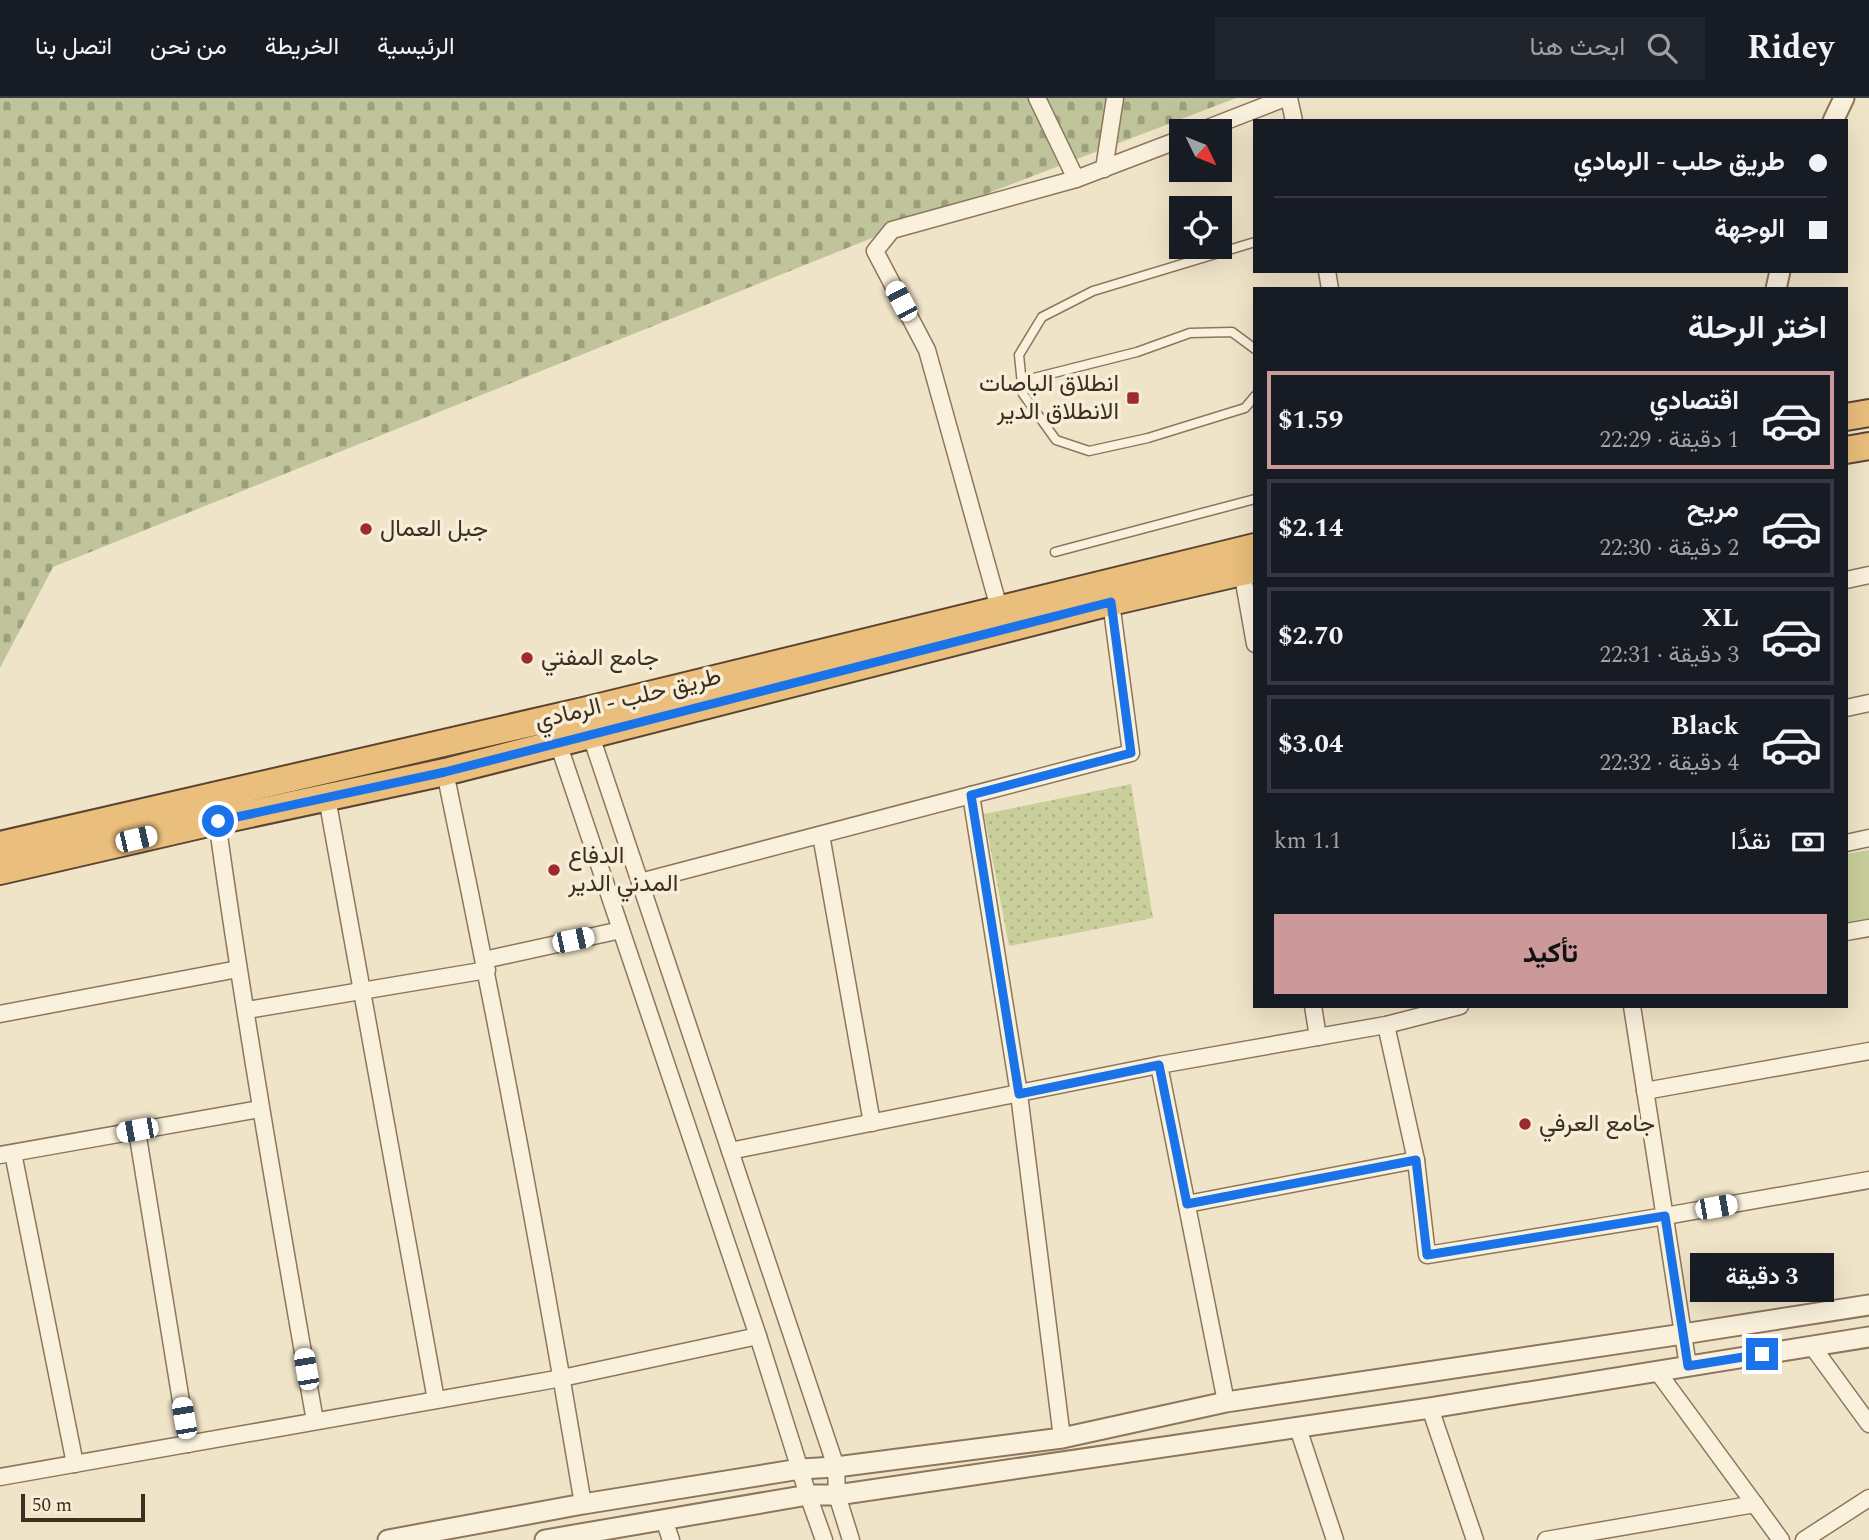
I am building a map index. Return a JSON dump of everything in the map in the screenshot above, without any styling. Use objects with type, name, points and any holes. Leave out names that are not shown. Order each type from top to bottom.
[{"type":"highway","points":[[1848,417],[1869,413]]},
{"type":"highway","points":[[1848,450],[1869,446]]},
{"type":"highway","name":"طريق حلب - الرمادي","points":[[587,722],[999,608],[1253,547]]},
{"type":"highway","name":"طريق حلب - الرمادي","points":[[0,845],[554,730],[1249,570]]},
{"type":"highway","name":"طريق حلب - الرمادي","points":[[0,871],[445,772],[554,730]]},
{"type":"street","points":[[1037,98],[1076,179]]},
{"type":"street","points":[[1104,169],[1115,98]]},
{"type":"street","points":[[1232,119],[1287,98],[1293,119]]},
{"type":"street","points":[[1834,119],[1844,98]]},
{"type":"street","points":[[999,608],[927,350],[875,251],[892,230],[1076,179],[1169,144]]},
{"type":"street","points":[[1249,570],[1253,619]]},
{"type":"street","points":[[1848,580],[1869,575]]},
{"type":"street","points":[[640,882],[1131,753],[1111,602]]},
{"type":"street","points":[[1848,708],[1869,703]]},
{"type":"street","points":[[587,722],[836,1467],[837,1495],[851,1540]]},
{"type":"street","points":[[554,730],[824,1540]]},
{"type":"street","points":[[445,772],[485,965],[583,1504]]},
{"type":"street","points":[[971,795],[1019,1094],[1062,1438]]},
{"type":"street","points":[[327,799],[436,1400]]},
{"type":"street","points":[[218,821],[260,1109],[315,1422]]},
{"type":"street","points":[[821,835],[873,1123]]},
{"type":"street","points":[[1848,843],[1869,838]]},
{"type":"street","points":[[1848,932],[1869,928]]},
{"type":"street","points":[[247,1010],[360,991],[485,965],[621,930]]},
{"type":"street","points":[[0,1014],[238,969]]},
{"type":"street","points":[[1313,1008],[1318,1037]]},
{"type":"street","points":[[730,1152],[1159,1065],[1386,1025],[1451,1008]]},
{"type":"street","points":[[1632,1008],[1688,1366]]},
{"type":"street","points":[[1386,1025],[1416,1160],[1427,1255],[1869,1180]]},
{"type":"street","points":[[1645,1091],[1869,1051]]},
{"type":"street","points":[[1159,1065],[1226,1402]]},
{"type":"street","points":[[75,1464],[7,1154],[260,1109]]},
{"type":"street","points":[[137,1130],[188,1444]]},
{"type":"street","points":[[1187,1204],[1416,1160]]},
{"type":"street","points":[[400,1539],[583,1504],[800,1469],[836,1467],[1062,1438],[1226,1402],[1869,1305]]},
{"type":"street","points":[[0,1477],[562,1378],[758,1336]]},
{"type":"street","points":[[545,1540],[808,1495],[837,1495],[1298,1428],[1869,1337]]},
{"type":"street","points":[[1812,1346],[1869,1424]]},
{"type":"street","points":[[1657,1371],[1781,1540]]},
{"type":"street","points":[[1430,1408],[1473,1540]]},
{"type":"street","points":[[1298,1428],[1335,1540]]},
{"type":"street","points":[[1804,1540],[1869,1498]]},
{"type":"street","points":[[1546,1540],[1755,1504]]},
{"type":"street","points":[[664,1520],[671,1540]]},
{"type":"lane","points":[[1253,243],[1093,290],[1042,317],[1018,355],[1024,394],[1056,440],[1089,451],[1148,438],[1245,408],[1253,398]]},
{"type":"lane","points":[[1022,381],[1137,352],[1190,333],[1232,332],[1253,348]]},
{"type":"lane","points":[[1055,552],[1253,500]]},
{"type":"green space","points":[[0,98],[1236,98],[1181,119],[1169,119],[1169,124],[892,230],[53,567],[0,668]]},
{"type":"green space","points":[[1131,784],[1153,918],[1009,946],[984,814]]},
{"type":"green space","points":[[1869,850],[1869,921],[1848,924],[1848,854]]},
{"type":"place","name":"انطلاق الباصات الانطلاق الدير","points":[[1133,398]]},
{"type":"place","name":"جبل العمال","points":[[366,529]]},
{"type":"place","name":"جامع المفتي","points":[[527,658]]},
{"type":"place","name":"الدفاع المدني الدير","points":[[554,870]]},
{"type":"place","name":"جامع العرفي","points":[[1525,1124]]},
{"type":"route","points":[[218,821],[445,772],[1111,602],[1131,753],[971,795],[1019,1094],[1159,1065],[1187,1204],[1416,1160],[1427,1255],[1665,1216],[1688,1366],[1762,1354]]}]
